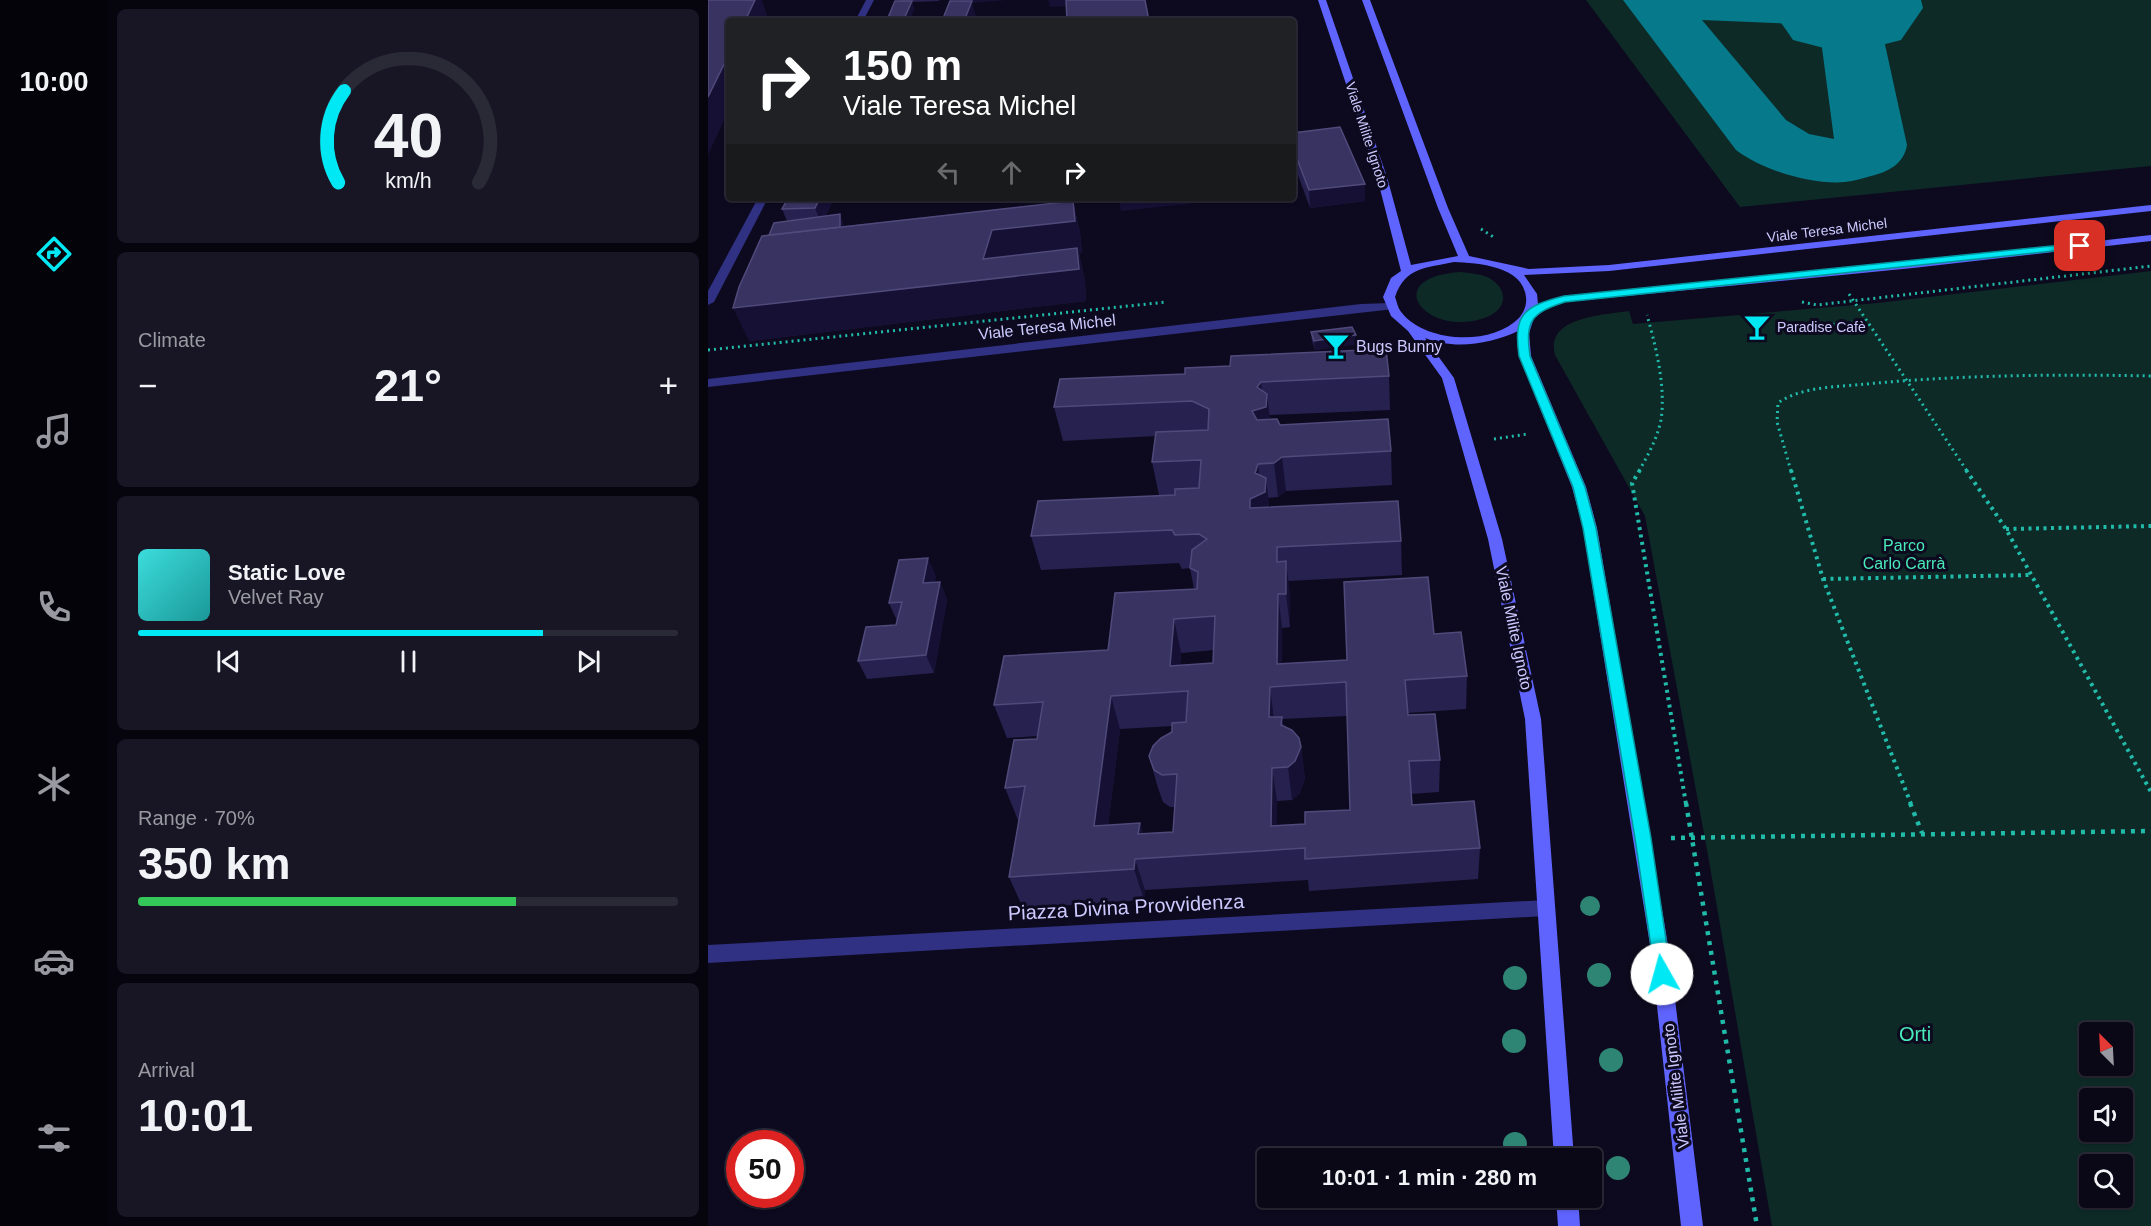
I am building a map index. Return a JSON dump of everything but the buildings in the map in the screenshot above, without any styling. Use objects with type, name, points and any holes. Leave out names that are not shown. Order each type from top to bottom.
[{"type":"main road","name":"Viale Milite Ignoto","points":[[1322,0],[1382,177],[1407,272]]},
{"type":"main road","points":[[1366,0],[1443,208],[1465,259]]},
{"type":"main road","name":"Viale Teresa Michel","points":[[1506,267],[1529,272],[1609,268],[2151,208]]},
{"type":"main road","points":[[1526,317],[1533,304],[1531,290],[1522,278],[1506,267],[1487,261],[1465,259],[1436,261],[1407,272],[1391,289],[1388,298],[1390,308],[1401,322],[1413,330],[1441,339],[1472,340],[1502,334],[1544,305],[1564,299],[2151,238]]},
{"type":"main road","name":"Viale Milite Ignoto","points":[[1526,317],[1521,333],[1525,356],[1579,487],[1590,528],[1660,951],[1692,1226]]},
{"type":"main road","name":"Viale Milite Ignoto","points":[[1413,330],[1448,378],[1495,539],[1533,719],[1563,1148]]},
{"type":"main road","points":[[1568,1208],[1569,1226]]},
{"type":"street","points":[[861,18],[870,0]]},
{"type":"street","points":[[708,302],[762,201]]},
{"type":"street","name":"Viale Teresa Michel","points":[[708,383],[1361,308],[1390,308]]},
{"type":"street","name":"Piazza Divina Provvidenza","points":[[708,954],[1546,908]]},
{"type":"path","points":[[1478,228],[1504,243]]},
{"type":"path","points":[[1837,272],[1865,321],[2006,529],[2151,792]]},
{"type":"path","points":[[708,350],[1176,301]]},
{"type":"path","points":[[1643,305],[1651,328],[1656,356],[1661,417],[1652,448],[1632,483],[1757,1226]]},
{"type":"path","points":[[1791,326],[1818,326],[1865,321]]},
{"type":"path","points":[[1922,832],[1823,579],[1777,422],[1776,406],[1783,398],[1805,391],[1907,382],[2053,374],[2151,376]]},
{"type":"path","points":[[1492,439],[1533,434]]},
{"type":"path","points":[[2006,529],[2151,526]]},
{"type":"path","points":[[1823,579],[2031,575]]},
{"type":"path","points":[[1643,838],[1922,832],[2151,831]]},
{"type":"green space","points":[[1586,0],[2151,0],[2151,166],[1740,207]]},
{"type":"green space","name":"Parco Carlo Carrà","points":[[2151,271],[2151,1226],[1772,1226],[1708,855],[1645,516],[1555,355],[1554,342],[1559,333],[1567,325],[1578,320],[1629,311],[1633,324],[1878,303]]},
{"type":"green space","points":[[1460,272],[1487,277],[1499,286],[1503,297],[1502,303],[1494,313],[1465,322],[1446,321],[1431,314],[1420,305],[1417,295],[1421,285],[1435,277]]},
{"type":"taxiway","points":[[1653,0],[1847,8],[1871,145],[1870,151],[1859,157],[1830,160],[1798,154],[1771,142],[1761,135],[1653,0]]},
{"type":"runway","points":[[1846,0],[1847,8]]},
{"type":"place","name":"Paradise Cafè","points":[[1757,327]]},
{"type":"place","name":"Bugs Bunny","points":[[1336,346]]},
{"type":"route","points":[[1662,974],[1643,838],[1590,528],[1579,487],[1528,367],[1521,333],[1526,317],[1544,305],[1564,299],[1913,265],[2080,246]]},
{"type":"park label","name":"Orti","points":[[1915,1034]]}]
